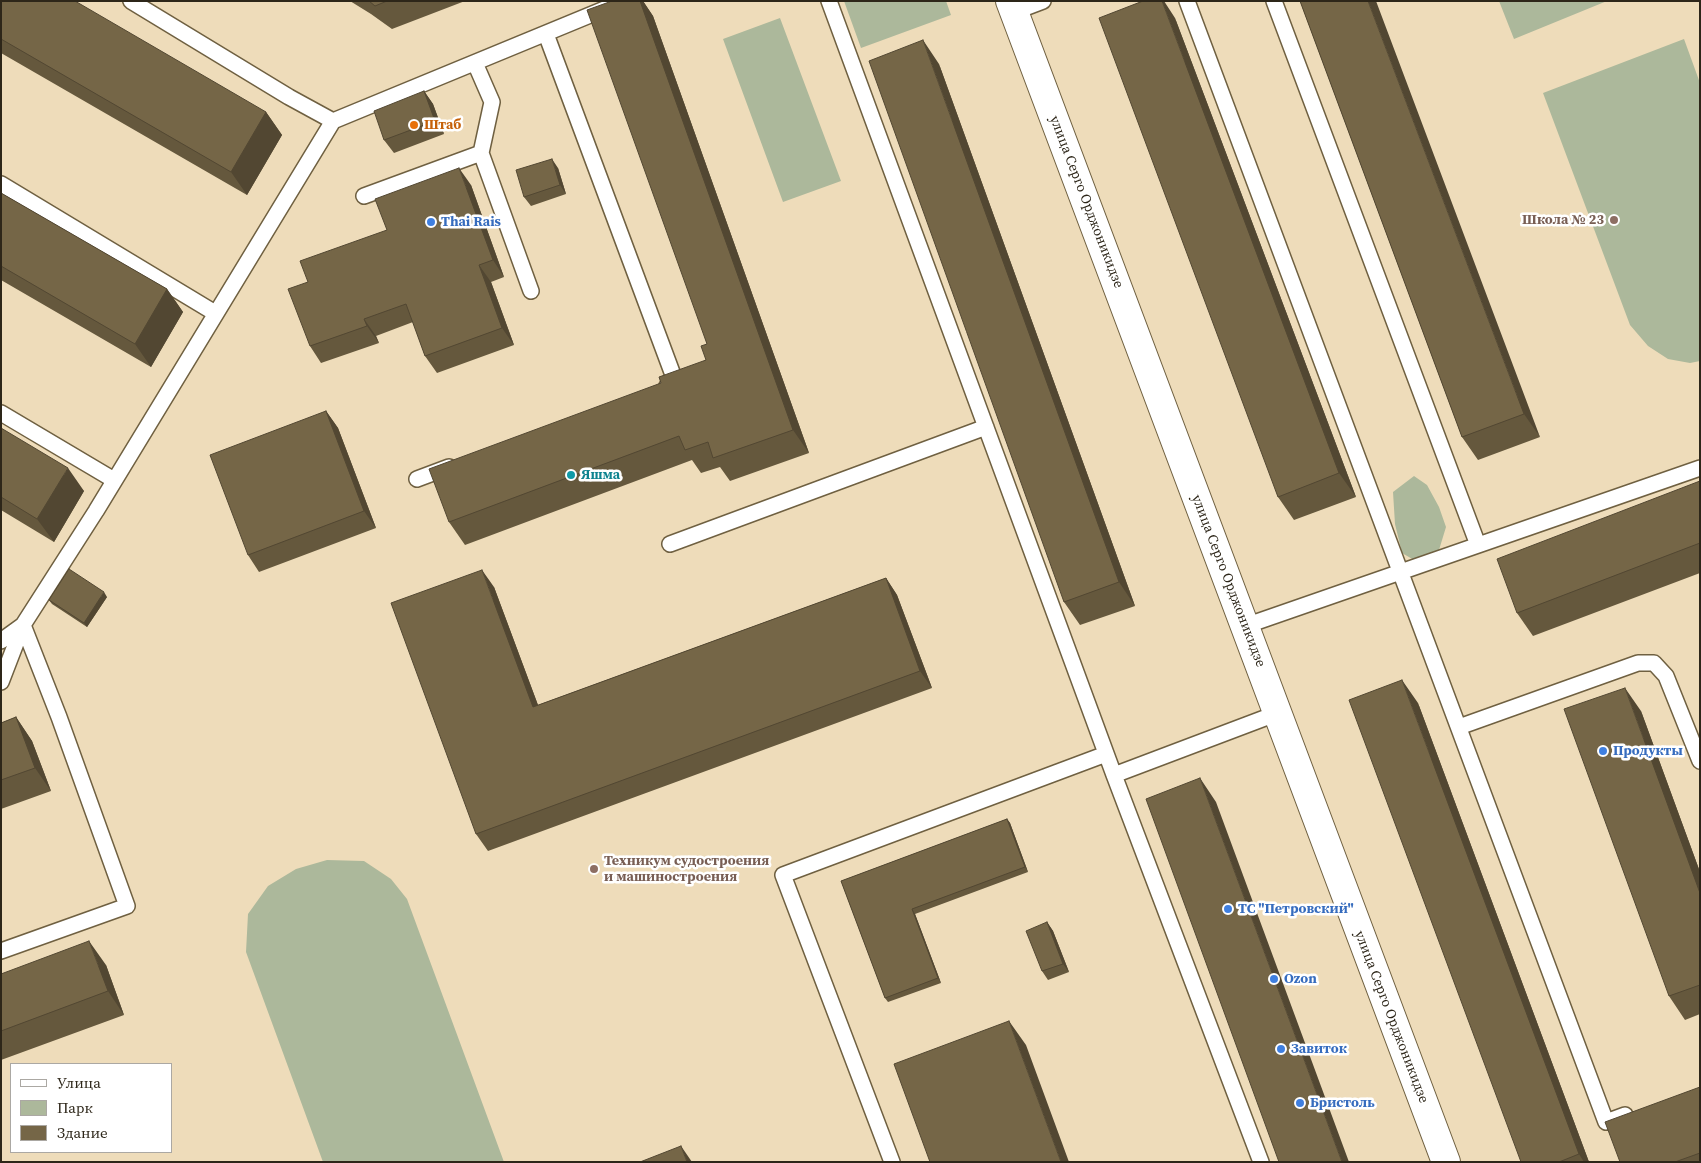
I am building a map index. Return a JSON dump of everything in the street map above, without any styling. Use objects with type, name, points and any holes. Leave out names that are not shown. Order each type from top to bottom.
[{"type":"street","name":"улица Серго Орджоникидзе","points":[[1012,7],[1446,1162]]},
{"type":"lane","points":[[131,1],[332,121]]},
{"type":"lane","points":[[1,682],[23,625],[114,480],[332,121],[624,1]]},
{"type":"lane","points":[[829,1],[1106,754],[1261,1162]]},
{"type":"lane","points":[[1012,7],[1043,1]]},
{"type":"lane","points":[[1187,1],[1606,1122],[1634,1112]]},
{"type":"lane","points":[[1274,1],[1478,545]]},
{"type":"lane","points":[[546,34],[676,383],[658,390]]},
{"type":"lane","points":[[475,63],[492,102],[481,152],[531,290]]},
{"type":"lane","points":[[364,196],[481,152]]},
{"type":"lane","points":[[1,184],[215,313]]},
{"type":"lane","points":[[1,413],[114,480]]},
{"type":"lane","points":[[670,544],[986,428]]},
{"type":"lane","points":[[417,478],[464,461]]},
{"type":"lane","points":[[1245,626],[1700,468]]},
{"type":"lane","points":[[1,640],[23,625]]},
{"type":"lane","points":[[1,952],[128,906],[59,717],[23,625]]},
{"type":"lane","points":[[1459,727],[1638,663],[1654,663],[1666,676],[1700,760]]},
{"type":"lane","points":[[1114,775],[1278,713]]},
{"type":"lane","points":[[892,1162],[783,875],[1106,754]]},
{"type":"green space","points":[[844,1],[946,1],[951,15],[861,48]]},
{"type":"green space","points":[[1499,1],[1607,1],[1514,39]]},
{"type":"green space","points":[[780,18],[841,181],[783,202],[723,39]]},
{"type":"green space","points":[[1684,39],[1700,83],[1700,361],[1690,363],[1668,359],[1648,346],[1630,325],[1543,93]]},
{"type":"green space","points":[[1414,476],[1427,485],[1439,507],[1446,527],[1439,550],[1414,560],[1402,553],[1395,524],[1393,492]]},
{"type":"green space","points":[[327,860],[364,861],[391,879],[407,899],[504,1162],[323,1162],[246,952],[248,914],[268,886],[296,869]]},
{"type":"building","points":[[1,1],[75,1],[266,112],[231,172],[1,39]]},
{"type":"building","points":[[369,1],[387,1],[375,6]]},
{"type":"building","points":[[612,1],[640,1],[793,430],[713,458],[708,442],[685,450],[679,436],[449,522],[429,469],[661,383],[659,377],[706,360],[701,346],[707,344],[587,10]]},
{"type":"building","points":[[1143,1],[1162,1],[1339,473],[1278,497],[1099,18]]},
{"type":"building","points":[[1300,1],[1368,1],[1524,414],[1462,437]]},
{"type":"building","points":[[923,40],[1119,582],[1064,602],[869,61]]},
{"type":"building","points":[[424,91],[435,121],[384,140],[374,111]]},
{"type":"building","points":[[552,159],[560,185],[524,197],[516,170]]},
{"type":"building","points":[[459,168],[493,260],[479,265],[502,328],[425,356],[406,304],[364,319],[367,326],[310,346],[288,289],[308,282],[300,261],[387,230],[375,199]]},
{"type":"building","points":[[1,193],[167,289],[135,344],[1,266]]},
{"type":"building","points":[[326,411],[364,511],[248,555],[210,455]]},
{"type":"building","points":[[1,428],[68,468],[37,519],[1,497]]},
{"type":"building","points":[[1700,481],[1700,543],[1517,613],[1497,559]]},
{"type":"building","points":[[69,569],[104,592],[84,623],[49,600]]},
{"type":"building","points":[[482,570],[533,707],[886,578],[920,671],[476,834],[391,603]]},
{"type":"building","points":[[1402,680],[1579,1154],[1559,1162],[1521,1162],[1349,700]]},
{"type":"building","points":[[1625,688],[1700,893],[1700,985],[1669,996],[1564,709]]},
{"type":"building","points":[[16,717],[35,768],[1,780],[1,723]]},
{"type":"building","points":[[1200,778],[1342,1162],[1279,1162],[1146,799]]},
{"type":"building","points":[[1007,819],[1025,867],[912,909],[938,978],[885,998],[841,881]]},
{"type":"building","points":[[1047,922],[1063,964],[1042,971],[1026,931]]},
{"type":"building","points":[[89,941],[108,991],[1,1031],[1,974]]},
{"type":"building","points":[[1009,1021],[1061,1162],[930,1162],[894,1064]]},
{"type":"building","points":[[1700,1087],[1700,1153],[1675,1162],[1620,1162],[1605,1122]]},
{"type":"building","points":[[681,1146],[687,1162],[640,1162]]},
{"type":"place","name":"Штаб","points":[[414,125]]},
{"type":"place","name":"Школа № 23","points":[[1614,220]]},
{"type":"place","name":"Thai Rais","points":[[431,222]]},
{"type":"place","name":"Яшма","points":[[571,475]]},
{"type":"place","name":"Продукты","points":[[1603,751]]},
{"type":"place","name":"Техникум судостроения и машиностроения","points":[[594,869]]},
{"type":"place","name":"ТС \"Петровский\"","points":[[1228,909]]},
{"type":"place","name":"Ozon","points":[[1274,979]]},
{"type":"place","name":"Завиток","points":[[1281,1049]]},
{"type":"place","name":"Бристоль","points":[[1300,1103]]}]
